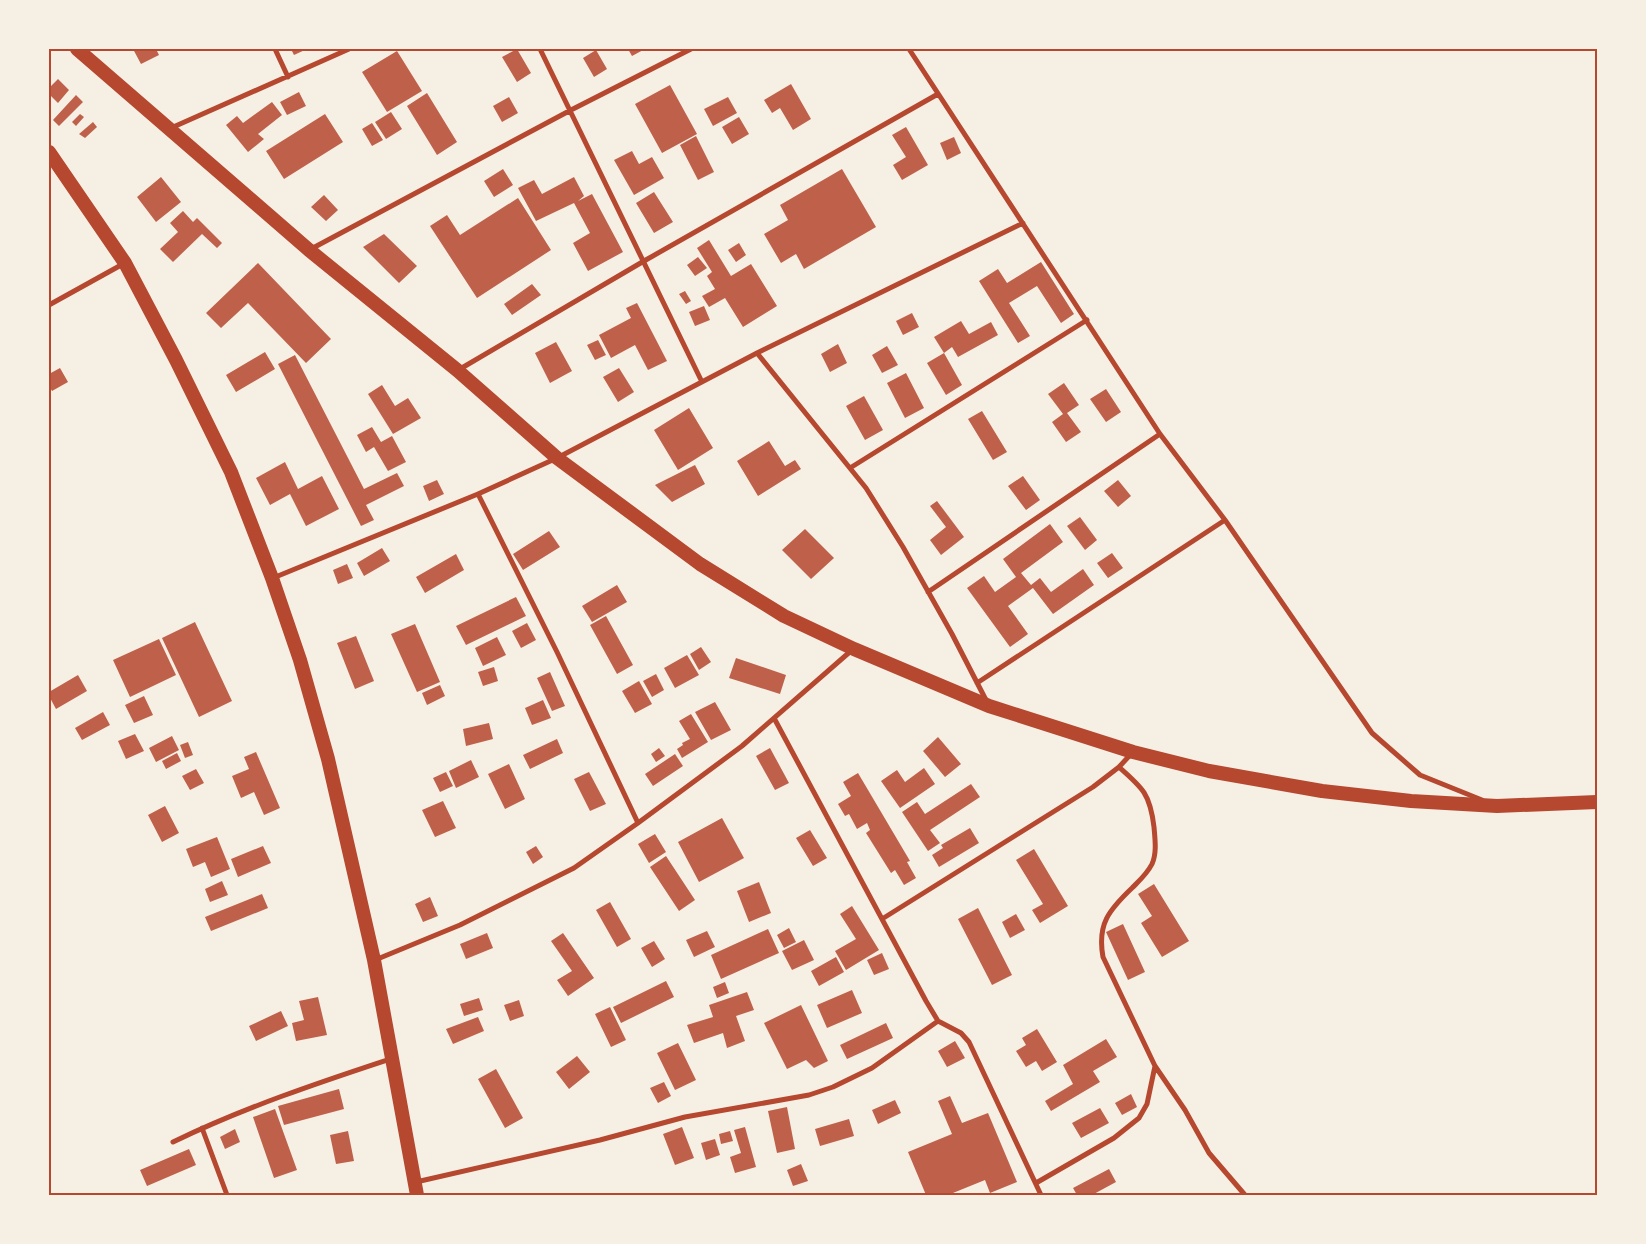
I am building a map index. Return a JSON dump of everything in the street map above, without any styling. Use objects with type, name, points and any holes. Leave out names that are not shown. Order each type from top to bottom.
[{"type":"highway","points":[[77,49],[308,250],[457,370],[557,458],[700,564],[784,616],[854,649],[989,706],[1134,752],[1209,771],[1322,791],[1411,801],[1497,806],[1597,802]]},
{"type":"highway","points":[[49,152],[125,263],[176,360],[231,472],[272,578],[300,660],[328,759],[374,960],[416,1189]]},
{"type":"street","points":[[275,49],[288,77]]},
{"type":"street","points":[[170,128],[349,49]]},
{"type":"street","points":[[540,49],[702,382]]},
{"type":"street","points":[[308,250],[571,110],[691,49]]},
{"type":"street","points":[[909,49],[1160,434],[1225,520],[1372,733],[1420,775],[1497,806]]},
{"type":"street","points":[[457,370],[938,94]]},
{"type":"street","points":[[272,578],[478,494],[557,458],[757,353],[1023,223]]},
{"type":"street","points":[[49,304],[125,263]]},
{"type":"street","points":[[850,468],[1086,320]]},
{"type":"street","points":[[757,353],[866,488],[894,532],[952,634],[989,706]]},
{"type":"street","points":[[928,592],[1160,434]]},
{"type":"street","points":[[478,494],[557,652],[638,823]]},
{"type":"street","points":[[977,683],[1225,520]]},
{"type":"street","points":[[374,960],[460,925],[574,868],[742,746],[854,649]]},
{"type":"street","points":[[774,718],[938,1021],[960,1033],[969,1042],[1041,1195]]},
{"type":"street","points":[[882,919],[1093,787],[1134,752]]},
{"type":"street","points":[[1118,767],[1139,785],[1149,798],[1156,846],[1153,863],[1145,876],[1108,915],[1101,932],[1103,957],[1155,1066],[1186,1110],[1209,1153],[1245,1195]]},
{"type":"street","points":[[416,1189],[686,1117],[809,1095],[833,1087],[872,1068],[938,1021]]},
{"type":"street","points":[[173,1142],[202,1128],[296,1090],[392,1058]]},
{"type":"street","points":[[1036,1183],[1114,1138],[1139,1118],[1147,1104],[1155,1066]]},
{"type":"street","points":[[202,1128],[226,1195]]},
{"type":"building","points":[[133,49],[156,49],[159,55],[141,64]]},
{"type":"building","points":[[291,49],[307,49],[294,55]]},
{"type":"building","points":[[517,49],[531,73],[517,82],[502,57]]},
{"type":"building","points":[[628,49],[645,49],[632,56]]},
{"type":"building","points":[[596,50],[607,69],[594,77],[583,58]]},
{"type":"building","points":[[397,51],[422,91],[387,112],[362,72]]},
{"type":"building","points":[[58,79],[69,90],[58,103],[49,94],[49,88]]},
{"type":"building","points":[[791,84],[811,119],[793,130],[780,108],[772,113],[764,100]]},
{"type":"building","points":[[670,85],[697,134],[662,153],[635,104]]},
{"type":"building","points":[[299,92],[306,106],[287,115],[280,102]]},
{"type":"building","points":[[427,93],[457,142],[437,155],[407,106]]},
{"type":"building","points":[[76,95],[83,102],[59,126],[53,120]]},
{"type":"building","points":[[509,97],[518,113],[502,122],[493,106]]},
{"type":"building","points":[[728,97],[737,113],[713,126],[704,109]]},
{"type":"building","points":[[272,102],[282,115],[258,134],[264,139],[248,152],[226,125],[237,116],[243,123]]},
{"type":"building","points":[[391,112],[402,129],[386,139],[375,122]]},
{"type":"building","points":[[80,114],[84,117],[76,126],[72,122]]},
{"type":"building","points":[[325,114],[343,142],[284,179],[266,151]]},
{"type":"building","points":[[739,117],[749,134],[732,144],[722,127]]},
{"type":"building","points":[[93,122],[97,127],[85,138],[79,134]]},
{"type":"building","points":[[372,123],[383,140],[372,146],[362,129]]},
{"type":"building","points":[[906,127],[928,165],[902,180],[893,165],[906,157],[892,135]]},
{"type":"building","points":[[696,136],[714,172],[698,180],[680,145]]},
{"type":"building","points":[[954,137],[961,153],[947,160],[940,143]]},
{"type":"building","points":[[632,151],[639,164],[652,157],[664,178],[634,195],[614,160]]},
{"type":"building","points":[[503,169],[513,185],[494,197],[484,181]]},
{"type":"building","points":[[842,169],[876,227],[804,269],[796,254],[781,263],[764,234],[788,220],[780,205]]},
{"type":"building","points":[[161,177],[181,202],[156,222],[137,197]]},
{"type":"building","points":[[574,177],[584,196],[578,201],[592,194],[623,252],[588,271],[573,243],[590,233],[574,203],[536,221],[518,188],[534,180],[542,194]]},
{"type":"building","points":[[654,192],[673,222],[654,233],[636,203]]},
{"type":"building","points":[[324,195],[338,210],[326,221],[311,207]]},
{"type":"building","points":[[518,198],[551,250],[477,298],[430,226],[447,215],[460,235]]},
{"type":"building","points":[[183,211],[193,222],[197,218],[222,243],[217,248],[202,234],[173,262],[160,249],[178,232],[170,223]]},
{"type":"building","points":[[384,234],[417,266],[399,283],[363,247]]},
{"type":"building","points":[[709,240],[731,276],[751,264],[777,306],[743,327],[725,298],[709,307],[702,296],[715,289],[707,276],[712,272],[697,248]]},
{"type":"building","points":[[739,243],[746,255],[736,262],[728,250]]},
{"type":"building","points":[[698,257],[707,268],[695,276],[687,265]]},
{"type":"building","points":[[1041,262],[1074,314],[1061,323],[1037,286],[1009,303],[1030,336],[1018,343],[979,281],[998,269],[1007,283]]},
{"type":"building","points":[[258,263],[331,339],[306,363],[248,303],[221,328],[206,313]]},
{"type":"building","points":[[532,284],[541,295],[512,315],[504,304]]},
{"type":"building","points":[[685,291],[691,301],[686,304],[679,294]]},
{"type":"building","points":[[637,303],[667,361],[648,370],[635,345],[611,358],[599,335],[631,318],[626,308]]},
{"type":"building","points":[[704,306],[710,320],[695,326],[689,312]]},
{"type":"building","points":[[912,313],[919,327],[903,335],[896,321]]},
{"type":"building","points":[[961,321],[969,334],[991,322],[998,335],[958,357],[952,347],[944,353],[934,337]]},
{"type":"building","points":[[598,340],[606,355],[595,360],[587,345]]},
{"type":"building","points":[[556,342],[572,371],[550,383],[535,353]]},
{"type":"building","points":[[838,344],[847,363],[830,372],[821,354]]},
{"type":"building","points":[[887,346],[898,365],[882,373],[872,355]]},
{"type":"building","points":[[265,352],[275,369],[236,392],[226,375]]},
{"type":"building","points":[[944,353],[962,385],[946,395],[927,363]]},
{"type":"building","points":[[295,355],[364,489],[397,473],[404,486],[366,505],[374,520],[361,526],[278,364]]},
{"type":"building","points":[[60,368],[68,382],[52,391],[49,386],[49,374]]},
{"type":"building","points":[[619,368],[634,392],[618,402],[603,377]]},
{"type":"building","points":[[906,373],[924,408],[905,418],[887,383]]},
{"type":"building","points":[[1064,383],[1079,405],[1067,413],[1081,432],[1066,442],[1052,422],[1063,414],[1048,394]]},
{"type":"building","points":[[382,385],[395,406],[408,398],[421,418],[393,434],[368,394]]},
{"type":"building","points":[[1106,389],[1121,412],[1106,422],[1090,399]]},
{"type":"building","points":[[864,396],[883,430],[865,440],[846,406]]},
{"type":"building","points":[[689,408],[713,448],[678,470],[654,430]]},
{"type":"building","points":[[982,411],[1007,452],[993,460],[968,419]]},
{"type":"building","points":[[372,427],[381,442],[392,436],[406,462],[388,471],[374,447],[366,452],[357,435]]},
{"type":"building","points":[[769,441],[785,466],[795,460],[801,469],[758,496],[737,461]]},
{"type":"building","points":[[285,462],[298,489],[322,476],[339,509],[306,526],[290,494],[270,505],[256,478]]},
{"type":"building","points":[[695,465],[705,484],[672,502],[655,485]]},
{"type":"building","points":[[1023,476],[1040,500],[1026,510],[1008,486]]},
{"type":"building","points":[[437,480],[444,494],[429,501],[423,486]]},
{"type":"building","points":[[1118,480],[1131,496],[1118,507],[1104,491]]},
{"type":"building","points":[[937,501],[964,537],[941,555],[930,540],[946,527],[930,506]]},
{"type":"building","points":[[1080,517],[1097,540],[1085,550],[1067,526]]},
{"type":"building","points":[[1050,524],[1063,542],[1021,573],[1031,585],[1040,578],[1051,592],[1083,569],[1094,585],[1053,614],[1033,588],[1008,606],[1028,634],[1010,647],[967,588],[984,576],[995,592],[1016,577],[1003,559]]},
{"type":"building","points":[[805,529],[834,558],[811,579],[782,550]]},
{"type":"building","points":[[549,531],[560,547],[523,570],[513,554]]},
{"type":"building","points":[[382,548],[390,561],[364,576],[357,563]]},
{"type":"building","points":[[1112,553],[1123,568],[1108,578],[1097,563]]},
{"type":"building","points":[[456,554],[464,570],[425,593],[416,577]]},
{"type":"building","points":[[347,564],[353,578],[338,584],[333,570]]},
{"type":"building","points":[[617,585],[627,602],[592,622],[582,606]]},
{"type":"building","points":[[516,597],[526,616],[466,645],[456,626]]},
{"type":"building","points":[[606,616],[633,665],[617,674],[590,625]]},
{"type":"building","points":[[195,622],[232,701],[199,717],[162,638]]},
{"type":"building","points":[[527,623],[536,640],[521,648],[512,631]]},
{"type":"building","points":[[415,624],[440,682],[417,692],[391,634]]},
{"type":"building","points":[[356,636],[374,681],[355,689],[337,643]]},
{"type":"building","points":[[497,637],[506,655],[483,666],[475,648]]},
{"type":"building","points":[[159,639],[176,675],[130,697],[113,660]]},
{"type":"building","points":[[701,647],[711,662],[699,670],[690,654]]},
{"type":"building","points":[[687,655],[699,675],[675,688],[664,668]]},
{"type":"building","points":[[736,658],[786,675],[780,694],[729,678]]},
{"type":"building","points":[[494,667],[498,681],[483,686],[478,672]]},
{"type":"building","points":[[550,672],[565,706],[552,711],[537,678]]},
{"type":"building","points":[[656,674],[664,690],[652,697],[643,681]]},
{"type":"building","points":[[78,675],[87,691],[56,709],[49,696],[49,692]]},
{"type":"building","points":[[639,681],[652,704],[635,713],[622,691]]},
{"type":"building","points":[[440,685],[445,696],[427,705],[422,693]]},
{"type":"building","points":[[144,696],[153,715],[134,723],[125,705]]},
{"type":"building","points":[[543,700],[551,718],[532,725],[525,708]]},
{"type":"building","points":[[715,702],[731,730],[711,740],[695,712]]},
{"type":"building","points":[[103,712],[110,725],[82,740],[75,728]]},
{"type":"building","points":[[691,714],[708,742],[682,758],[677,749],[683,745],[682,743],[690,739],[679,721]]},
{"type":"building","points":[[489,723],[493,739],[466,746],[463,729]]},
{"type":"building","points":[[135,734],[144,751],[126,759],[118,741]]},
{"type":"building","points":[[172,736],[179,750],[156,762],[149,748]]},
{"type":"building","points":[[938,737],[961,764],[945,777],[923,751]]},
{"type":"building","points":[[557,739],[563,753],[530,769],[523,755]]},
{"type":"building","points":[[188,742],[193,755],[185,758],[180,745]]},
{"type":"building","points":[[659,748],[665,756],[656,762],[651,754]]},
{"type":"building","points":[[770,748],[789,783],[775,790],[756,756]]},
{"type":"building","points":[[256,752],[280,808],[264,815],[254,792],[241,798],[232,776],[249,769],[244,757]]},
{"type":"building","points":[[177,753],[181,761],[166,769],[162,761]]},
{"type":"building","points":[[675,754],[683,766],[653,786],[645,774]]},
{"type":"building","points":[[471,760],[479,777],[456,788],[449,771]]},
{"type":"building","points":[[509,764],[525,799],[505,809],[488,774]]},
{"type":"building","points":[[924,768],[935,784],[900,808],[881,781],[897,770],[905,782]]},
{"type":"building","points":[[196,769],[204,783],[190,790],[182,776]]},
{"type":"building","points":[[446,772],[453,786],[440,792],[433,778]]},
{"type":"building","points":[[589,772],[606,804],[590,811],[574,779]]},
{"type":"building","points":[[858,773],[910,861],[907,862],[916,878],[904,885],[895,870],[891,873],[866,833],[870,830],[867,823],[857,829],[849,814],[845,816],[838,804],[851,796],[843,782]]},
{"type":"building","points":[[971,784],[980,797],[930,830],[940,843],[928,851],[902,812],[917,802],[925,814]]},
{"type":"building","points":[[443,801],[456,828],[435,837],[422,810]]},
{"type":"building","points":[[165,806],[179,833],[162,842],[148,815]]},
{"type":"building","points":[[722,818],[744,858],[699,882],[678,842]]},
{"type":"building","points":[[970,828],[979,843],[939,867],[932,855],[943,848],[941,845]]},
{"type":"building","points":[[810,830],[827,858],[813,866],[796,838]]},
{"type":"building","points":[[655,834],[666,852],[649,863],[638,844]]},
{"type":"building","points":[[217,837],[230,869],[211,877],[205,862],[193,867],[186,849]]},
{"type":"building","points":[[263,846],[271,863],[238,877],[231,859]]},
{"type":"building","points":[[536,846],[543,857],[533,864],[526,852]]},
{"type":"building","points":[[1034,849],[1068,906],[1040,923],[1032,910],[1043,904],[1016,860]]},
{"type":"building","points":[[666,856],[695,900],[679,911],[650,867]]},
{"type":"building","points":[[222,881],[228,895],[210,902],[205,889]]},
{"type":"building","points":[[759,882],[771,913],[749,922],[737,891]]},
{"type":"building","points":[[1154,884],[1189,941],[1162,957],[1141,923],[1152,916],[1138,894]]},
{"type":"building","points":[[262,894],[268,908],[211,931],[205,917]]},
{"type":"building","points":[[430,897],[438,916],[423,922],[415,904]]},
{"type":"building","points":[[610,902],[631,939],[617,947],[596,910]]},
{"type":"building","points":[[852,906],[879,950],[846,970],[835,951],[856,939],[840,914]]},
{"type":"building","points":[[978,908],[1012,975],[992,985],[958,919]]},
{"type":"building","points":[[1016,914],[1025,930],[1010,938],[1002,922]]},
{"type":"building","points":[[1123,924],[1145,972],[1128,980],[1106,932]]},
{"type":"building","points":[[789,928],[796,942],[784,948],[777,935]]},
{"type":"building","points":[[768,929],[779,953],[721,979],[711,955]]},
{"type":"building","points":[[707,931],[715,947],[694,957],[686,940]]},
{"type":"building","points":[[487,933],[493,948],[466,959],[460,944]]},
{"type":"building","points":[[563,933],[594,978],[568,996],[557,980],[572,971],[551,941]]},
{"type":"building","points":[[804,940],[814,960],[792,970],[782,951]]},
{"type":"building","points":[[654,941],[665,959],[652,967],[641,948]]},
{"type":"building","points":[[882,953],[889,969],[874,975],[867,960]]},
{"type":"building","points":[[836,957],[844,972],[819,986],[811,971]]},
{"type":"building","points":[[666,981],[674,997],[621,1023],[613,1007]]},
{"type":"building","points":[[725,982],[729,993],[717,998],[713,987]]},
{"type":"building","points":[[852,990],[862,1013],[827,1028],[817,1005]]},
{"type":"building","points":[[747,992],[754,1010],[736,1016],[745,1041],[727,1048],[723,1033],[694,1043],[687,1025],[713,1017],[709,1005]]},
{"type":"building","points":[[318,997],[327,1035],[296,1041],[292,1023],[304,1020],[299,1001]]},
{"type":"building","points":[[479,998],[483,1010],[464,1016],[460,1004]]},
{"type":"building","points":[[519,1000],[524,1016],[510,1021],[504,1005]]},
{"type":"building","points":[[801,1005],[828,1061],[814,1068],[806,1060],[787,1069],[764,1023]]},
{"type":"building","points":[[610,1007],[626,1040],[611,1047],[595,1014]]},
{"type":"building","points":[[281,1011],[288,1026],[256,1041],[249,1026]]},
{"type":"building","points":[[478,1017],[484,1031],[453,1044],[446,1029]]},
{"type":"building","points":[[886,1023],[893,1038],[847,1059],[840,1045]]},
{"type":"building","points":[[1037,1029],[1057,1062],[1042,1071],[1036,1061],[1026,1067],[1016,1051],[1026,1045],[1022,1038]]},
{"type":"building","points":[[1106,1039],[1117,1057],[1093,1071],[1100,1082],[1051,1111],[1045,1101],[1073,1084],[1063,1065]]},
{"type":"building","points":[[955,1041],[965,1058],[947,1067],[938,1051]]},
{"type":"building","points":[[678,1043],[696,1080],[675,1090],[657,1053]]},
{"type":"building","points":[[577,1056],[590,1072],[569,1089],[556,1072]]},
{"type":"building","points":[[496,1069],[523,1118],[505,1128],[478,1079]]},
{"type":"building","points":[[664,1082],[671,1096],[658,1103],[650,1088]]},
{"type":"building","points":[[339,1089],[344,1109],[284,1125],[278,1106]]},
{"type":"building","points":[[1131,1094],[1137,1107],[1122,1115],[1115,1103]]},
{"type":"building","points":[[950,1096],[962,1123],[988,1113],[1017,1182],[990,1193],[985,1180],[948,1195],[926,1195],[908,1152],[952,1134],[938,1101]]},
{"type":"building","points":[[895,1100],[901,1113],[878,1124],[872,1110]]},
{"type":"building","points":[[787,1107],[795,1149],[777,1153],[768,1111]]},
{"type":"building","points":[[1100,1108],[1109,1123],[1081,1138],[1072,1123]]},
{"type":"building","points":[[275,1109],[297,1170],[274,1178],[253,1117]]},
{"type":"building","points":[[849,1119],[854,1136],[820,1146],[815,1129]]},
{"type":"building","points":[[682,1127],[694,1158],[675,1165],[663,1134]]},
{"type":"building","points":[[745,1127],[756,1167],[735,1173],[730,1157],[741,1153],[734,1130]]},
{"type":"building","points":[[235,1129],[240,1142],[225,1149],[220,1137]]},
{"type":"building","points":[[348,1131],[354,1161],[336,1164],[330,1135]]},
{"type":"building","points":[[730,1131],[733,1141],[721,1144],[719,1134]]},
{"type":"building","points":[[715,1139],[720,1155],[706,1160],[701,1143]]},
{"type":"building","points":[[189,1149],[196,1165],[147,1186],[140,1170]]},
{"type":"building","points":[[801,1164],[808,1181],[793,1186],[787,1170]]},
{"type":"building","points":[[1109,1169],[1116,1182],[1092,1195],[1077,1195],[1073,1188]]}]
